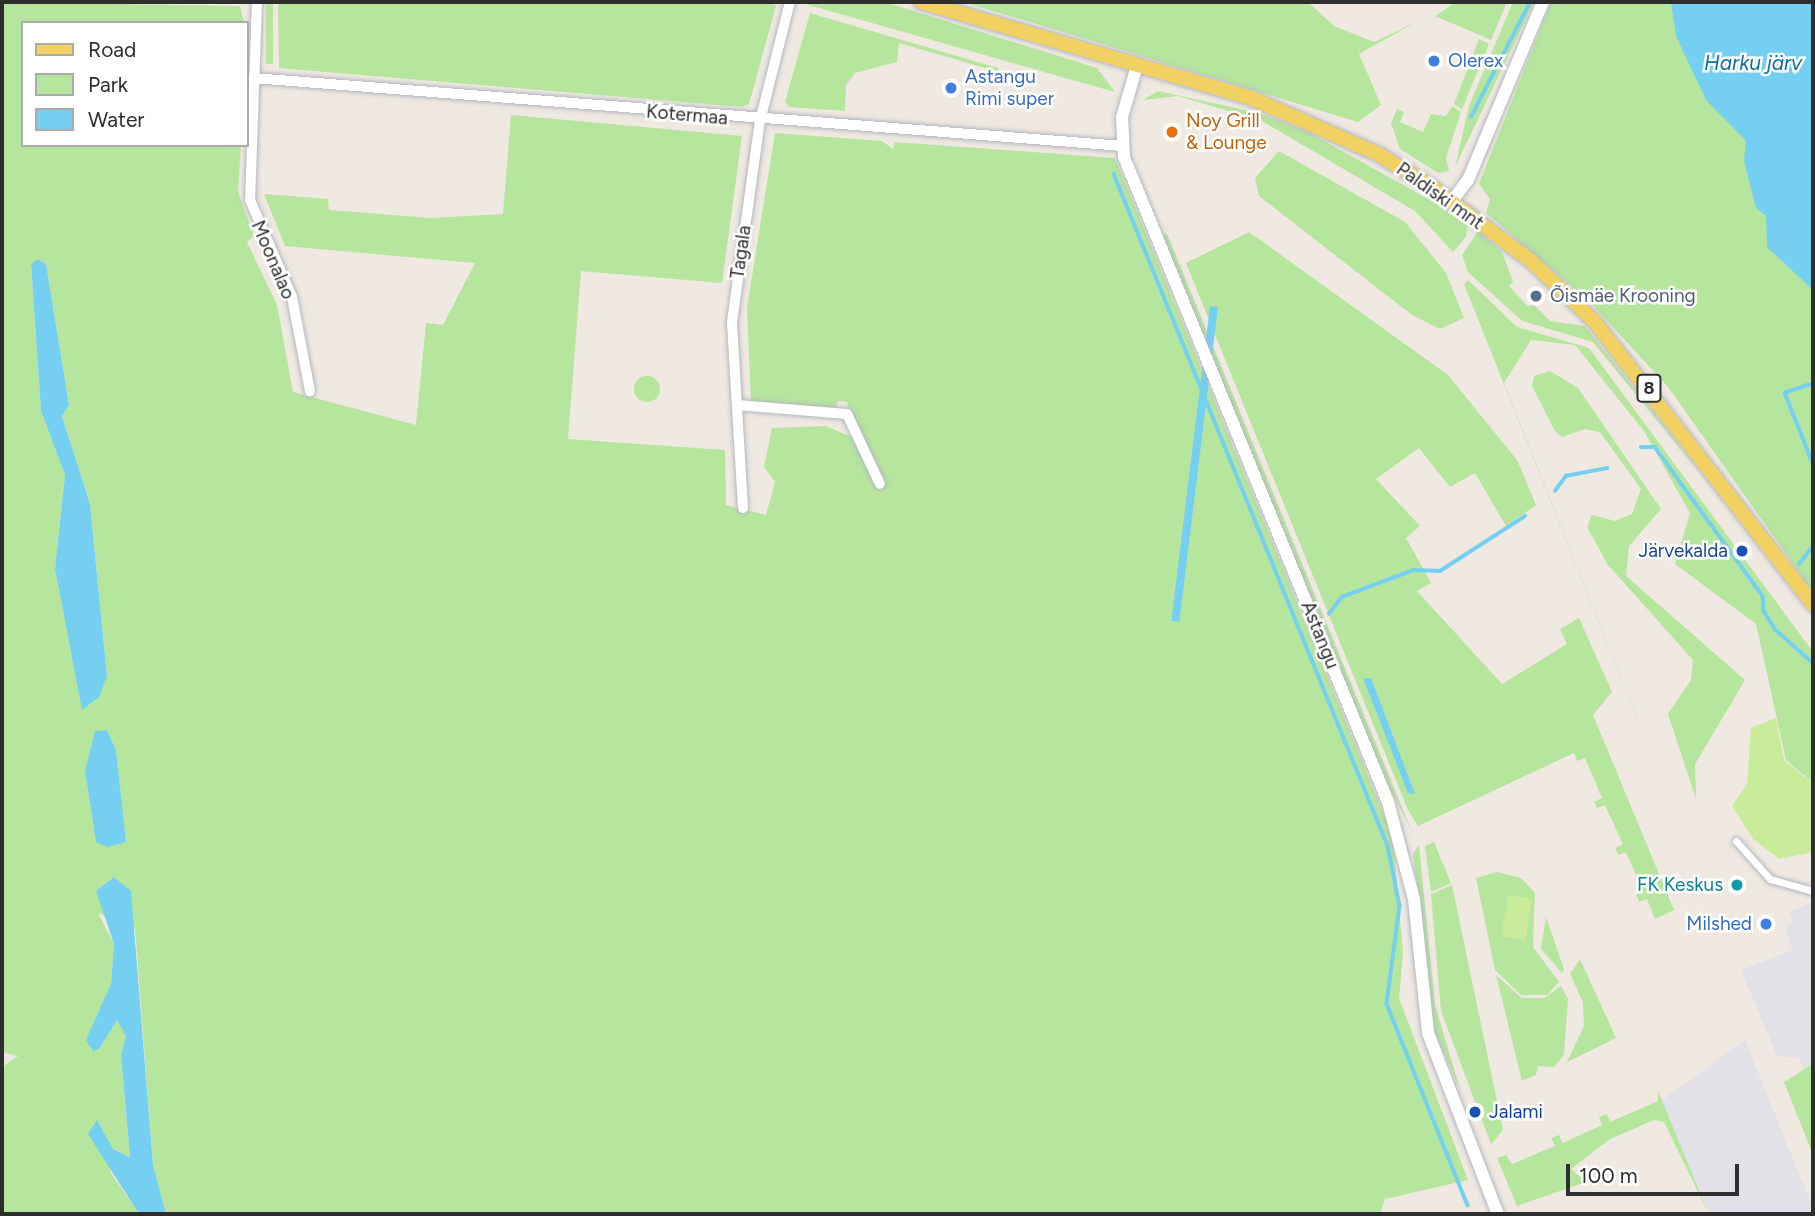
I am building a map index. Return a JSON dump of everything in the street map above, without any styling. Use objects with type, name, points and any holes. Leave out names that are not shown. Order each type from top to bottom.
[{"type":"main road","name":"Paldiski mnt","points":[[921,2],[1138,66],[1312,122],[1380,155],[1452,201],[1530,260],[1594,321],[1813,604]]},
{"type":"street","name":"Moonalao","points":[[257,2],[250,200],[292,298],[310,391]]},
{"type":"street","name":"Tagala","points":[[743,508],[732,322],[760,121],[790,2]]},
{"type":"street","points":[[1452,201],[1468,180],[1543,2]]},
{"type":"street","name":"Astangu","points":[[1138,66],[1122,117],[1122,146],[1388,802],[1414,899],[1428,1033],[1498,1214]]},
{"type":"street","name":"Kotermaa","points":[[253,78],[760,121],[1122,146]]},
{"type":"street","points":[[737,405],[847,414],[880,484]]},
{"type":"street","points":[[1736,841],[1770,879],[1813,891]]},
{"type":"shaded area","points":[[1813,902],[1813,1095],[1799,1058],[1777,1056],[1741,970],[1793,950],[1785,927],[1793,923],[1789,912]]},
{"type":"shaded area","points":[[1745,1040],[1813,1208],[1813,1214],[1710,1214],[1661,1101]]},
{"type":"green space","points":[[2,2],[240,6],[244,21],[21,21],[21,147],[241,147],[238,192],[254,236],[247,242],[277,305],[293,392],[416,425],[426,323],[443,325],[475,263],[285,246],[264,194],[328,199],[329,210],[430,218],[503,214],[511,115],[742,136],[722,283],[581,271],[568,439],[725,450],[726,505],[766,515],[775,482],[764,467],[772,428],[826,426],[856,439],[847,402],[838,401],[835,410],[751,402],[747,308],[775,133],[882,141],[893,149],[894,142],[1115,158],[1393,837],[1403,953],[1399,998],[1468,1180],[1385,1199],[1380,1214],[166,1214],[153,1165],[135,928],[98,913],[114,944],[111,984],[87,1040],[99,1049],[117,1019],[126,1036],[121,1055],[130,1157],[113,1149],[97,1120],[111,1173],[139,1214],[2,1214],[2,1067],[18,1056],[2,1052]],"holes":[[[39,259],[46,264],[69,405],[62,415],[90,504],[107,676],[82,709],[55,569],[65,475],[41,411],[31,265]],[[107,730],[116,750],[125,843],[96,842],[85,771]]]},
{"type":"green space","points":[[266,2],[273,2],[273,64],[266,64]]},
{"type":"green space","points":[[278,2],[771,2],[776,6],[749,104],[742,107],[279,68]]},
{"type":"green space","points":[[798,2],[885,2],[1097,68],[1115,92]]},
{"type":"green space","points":[[964,2],[1308,2],[1334,26],[1374,42],[1416,22],[1359,54],[1381,105],[1358,122]]},
{"type":"green space","points":[[1456,2],[1507,2],[1491,40],[1435,16]]},
{"type":"green space","points":[[1513,2],[1534,2],[1455,167],[1469,106]]},
{"type":"green space","points":[[1551,2],[1722,2],[1813,194],[1813,592],[1668,387],[1587,299],[1486,213],[1490,199],[1479,184]]},
{"type":"green space","points":[[810,13],[998,68],[999,72],[899,43],[897,62],[855,73],[846,85],[845,111],[789,107],[785,102]]},
{"type":"green space","points":[[1479,39],[1489,44],[1462,109],[1454,104]]},
{"type":"green space","points":[[1158,91],[1263,114],[1310,133],[1437,204],[1468,225],[1466,237],[1453,252],[1415,211],[1262,121],[1178,96],[1143,100]]},
{"type":"green space","points":[[1452,106],[1461,112],[1446,158],[1449,171],[1438,173],[1400,149],[1391,123],[1397,109],[1404,112],[1400,122],[1423,132],[1431,114],[1446,116]]},
{"type":"green space","points":[[1279,151],[1405,222],[1446,273],[1464,318],[1440,329],[1412,315],[1259,196],[1255,178]]},
{"type":"green space","points":[[1478,231],[1502,252],[1513,282],[1509,286],[1528,307],[1533,304],[1550,321],[1585,326],[1707,481],[1593,342],[1522,321],[1468,272],[1462,255]]},
{"type":"green space","points":[[1249,232],[1448,375],[1517,460],[1536,505],[1506,526],[1475,473],[1450,487],[1419,448],[1376,479],[1420,526],[1406,538],[1431,583],[1417,591],[1502,684],[1567,644],[1560,629],[1579,618],[1612,692],[1593,715],[1674,910],[1655,919],[1647,899],[1639,902],[1636,894],[1643,891],[1626,852],[1618,855],[1615,848],[1623,844],[1605,805],[1597,808],[1594,802],[1602,798],[1585,758],[1577,761],[1574,753],[1418,826],[1408,810],[1186,263]]},
{"type":"green space","points":[[1162,234],[1167,234],[1412,832],[1380,768]]},
{"type":"green space","points":[[1468,280],[1517,327],[1589,348],[1813,652],[1813,783],[1786,760],[1756,624],[1675,564],[1690,513],[1644,431],[1575,345],[1531,340],[1504,383],[1738,971],[1464,284]]},
{"type":"green space","points":[[1550,371],[1578,388],[1661,509],[1629,546],[1626,576],[1745,680],[1695,764],[1696,799],[1668,714],[1691,680],[1693,660],[1608,565],[1587,527],[1592,515],[1615,521],[1632,514],[1641,489],[1600,432],[1585,429],[1562,437],[1555,431],[1532,386],[1534,376]]},
{"type":"green space","points":[[647,376],[656,380],[660,389],[656,398],[647,402],[638,398],[634,389],[638,380]]},
{"type":"green space","points":[[1776,718],[1784,760],[1813,784],[1813,852],[1779,859],[1753,839],[1732,806],[1747,784],[1751,728]]},
{"type":"green space","points":[[1434,842],[1451,883],[1431,892],[1425,846]]},
{"type":"green space","points":[[1419,845],[1435,1005],[1461,1092],[1435,1032],[1413,854]]},
{"type":"green space","points":[[1497,872],[1521,878],[1535,893],[1533,947],[1559,982],[1547,995],[1521,995],[1495,970],[1476,878]]},
{"type":"green space","points":[[1452,885],[1503,1130],[1491,1144],[1441,1011],[1431,894]]},
{"type":"green space","points":[[1508,895],[1532,899],[1525,940],[1501,936]]},
{"type":"green space","points":[[1546,917],[1564,969],[1562,973],[1541,949]]},
{"type":"green space","points":[[1580,959],[1616,1038],[1567,1062],[1584,1026],[1583,1002],[1570,974]]},
{"type":"green space","points":[[1496,975],[1522,998],[1544,998],[1561,986],[1568,999],[1564,1055],[1554,1067],[1538,1066],[1536,1075],[1522,1081]]},
{"type":"green space","points":[[1813,1064],[1813,1155],[1784,1082]]},
{"type":"green space","points":[[1658,1091],[1709,1214],[1664,1122],[1654,1120],[1610,1139],[1571,1169],[1586,1182],[1517,1206],[1497,1158],[1506,1155],[1512,1164],[1555,1146],[1551,1138],[1559,1135],[1563,1143],[1602,1125],[1599,1117],[1607,1114],[1610,1122],[1658,1101]]},
{"type":"water","name":"Harku järv","points":[[1671,2],[1813,2],[1813,290],[1767,247],[1766,216],[1756,208],[1744,161],[1746,141],[1706,100],[1676,36]]},
{"type":"water","points":[[38,259],[46,264],[69,405],[62,416],[90,504],[107,676],[99,697],[82,710],[55,569],[65,475],[41,411],[31,264]]},
{"type":"water","points":[[1210,306],[1218,307],[1179,622],[1171,621]]},
{"type":"water","points":[[1363,678],[1371,678],[1415,794],[1408,793]]},
{"type":"water","points":[[107,730],[116,750],[126,842],[108,847],[96,842],[85,771],[95,731]]},
{"type":"water","points":[[114,877],[131,891],[153,1165],[166,1214],[139,1214],[88,1134],[97,1120],[113,1149],[130,1157],[121,1055],[126,1036],[117,1020],[99,1049],[93,1051],[86,1040],[111,984],[114,944],[96,891]]},
{"type":"waterway","points":[[1471,117],[1530,2]]},
{"type":"waterway","points":[[1114,174],[1388,846],[1400,906],[1387,1004],[1468,1205]]},
{"type":"waterway","points":[[1813,384],[1785,393],[1813,463]]},
{"type":"waterway","points":[[1641,447],[1655,447],[1763,596],[1764,611],[1776,630],[1813,663]]},
{"type":"waterway","points":[[1555,491],[1566,476],[1607,468]]},
{"type":"waterway","points":[[1329,614],[1342,597],[1414,570],[1440,571],[1525,516]]},
{"type":"waterway","points":[[1799,564],[1813,546]]},
{"type":"place","name":"Olerex","points":[[1434,61]]},
{"type":"place","name":"Astangu Rimi super","points":[[951,88]]},
{"type":"place","name":"Noy Grill & Lounge","points":[[1172,132]]},
{"type":"place","name":"Õismäe Krooning","points":[[1536,296]]},
{"type":"place","name":"Järvekalda","points":[[1742,551]]},
{"type":"place","name":"FK Keskus","points":[[1737,885]]},
{"type":"place","name":"Milshed","points":[[1766,924]]},
{"type":"place","name":"Jalami","points":[[1475,1112]]}]
